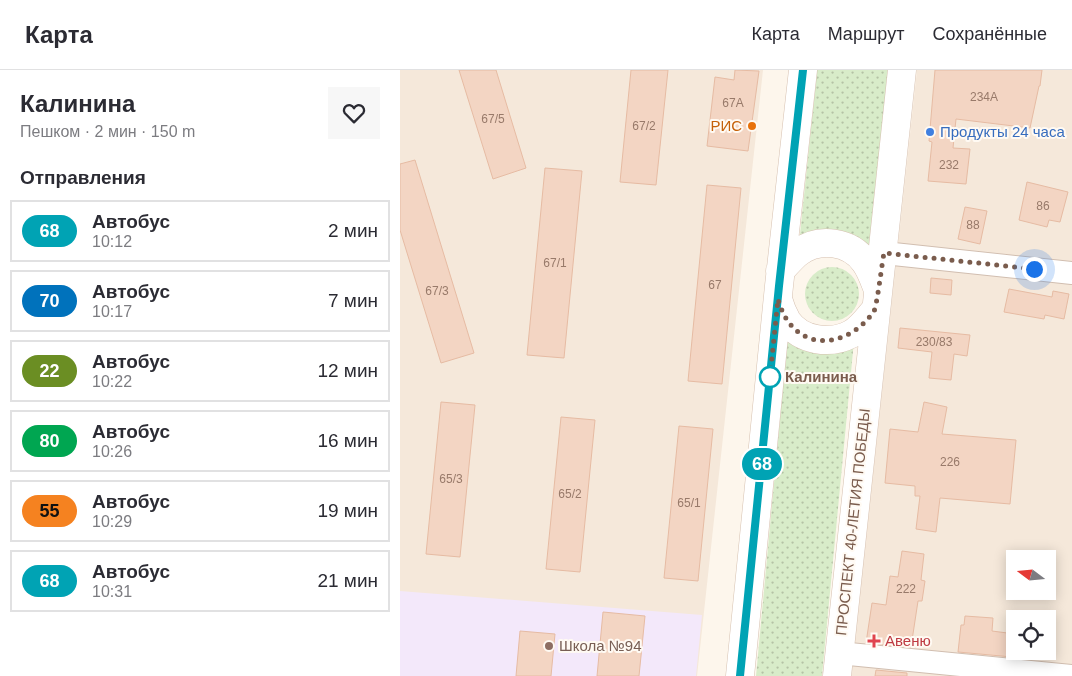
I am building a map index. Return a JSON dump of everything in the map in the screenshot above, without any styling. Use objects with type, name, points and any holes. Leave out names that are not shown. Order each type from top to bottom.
[{"type":"main road","points":[[740,676],[802,70]]},
{"type":"main road","name":"ПРОСПЕКТ 40-ЛЕТИЯ ПОБЕДЫ","points":[[838,665],[877,299],[884,253],[902,70]]},
{"type":"main road","points":[[778,299],[788,322],[795,329],[802,334],[822,340],[835,340],[858,329],[877,299],[873,275],[864,260],[851,249],[834,243],[824,243],[805,248],[798,252],[780,271]]},
{"type":"street","points":[[884,253],[1072,273]]},
{"type":"street","points":[[838,665],[1072,676]]},
{"type":"shaded area","points":[[400,70],[763,70],[697,676],[400,676]]},
{"type":"shaded area","points":[[917,70],[1072,70],[1072,676],[851,676]]},
{"type":"shaded area","name":"Школа №94","points":[[400,591],[702,615],[696,676],[400,676]]},
{"type":"green space","points":[[817,70],[890,70],[872,253],[799,244]]},
{"type":"green space","points":[[832,267],[842,269],[851,275],[857,284],[859,294],[857,304],[851,313],[842,319],[832,321],[822,319],[813,313],[807,304],[805,294],[807,284],[813,275],[822,269]]},
{"type":"green space","points":[[788,333],[854,341],[822,676],[756,676]]},
{"type":"building","points":[[459,70],[496,70],[526,168],[493,179]]},
{"type":"building","points":[[631,70],[668,70],[656,185],[620,182]]},
{"type":"building","points":[[735,70],[759,71],[748,151],[707,146],[715,77],[734,80]]},
{"type":"building","points":[[935,70],[1042,70],[1030,128],[956,119],[953,148],[970,149],[966,184],[928,181],[932,142],[929,141]]},
{"type":"building","points":[[415,160],[474,353],[441,363],[400,230],[400,164]]},
{"type":"building","points":[[545,168],[582,171],[564,358],[527,355]]},
{"type":"building","points":[[1027,182],[1068,192],[1060,222],[1049,220],[1047,227],[1019,220]]},
{"type":"building","points":[[707,185],[741,188],[722,384],[688,381]]},
{"type":"building","points":[[965,207],[987,211],[980,244],[958,239]]},
{"type":"building","points":[[931,278],[952,280],[951,295],[930,293]]},
{"type":"building","points":[[1009,289],[1052,297],[1053,291],[1069,294],[1064,319],[1045,315],[1044,319],[1004,312]]},
{"type":"building","points":[[900,328],[970,335],[967,356],[954,354],[951,380],[929,378],[932,352],[898,348]]},
{"type":"building","points":[[441,402],[475,405],[460,557],[426,554]]},
{"type":"building","points":[[924,402],[947,407],[942,434],[1016,440],[1010,504],[940,498],[936,532],[916,529],[920,496],[915,496],[915,486],[885,483],[890,429],[918,432]]},
{"type":"building","points":[[561,417],[595,420],[580,572],[546,569]]},
{"type":"building","points":[[679,426],[713,429],[698,581],[664,578]]},
{"type":"building","points":[[902,551],[924,554],[921,580],[925,581],[922,601],[918,601],[911,647],[866,643],[872,603],[886,605],[890,576],[898,577]]},
{"type":"building","points":[[603,612],[645,616],[639,676],[597,676]]},
{"type":"building","points":[[965,616],[993,618],[992,631],[1006,633],[1006,656],[958,652],[961,625],[964,625]]},
{"type":"building","points":[[520,631],[555,634],[551,676],[516,676]]},
{"type":"building","points":[[876,670],[907,673],[907,676],[875,676]]},
{"type":"bus line","name":"68","points":[[740,676],[779,286],[803,70]]},
{"type":"place","name":"РИС","points":[[752,126]]},
{"type":"place","name":"Продукты 24 часа","points":[[930,132]]},
{"type":"place","name":"Калинина","points":[[770,377]]},
{"type":"place","name":"Авеню","points":[[874,641]]},
{"type":"place","name":"Школа №94","points":[[549,646]]},
{"type":"route","points":[[770,377],[778,299],[788,322],[802,334],[822,340],[835,340],[851,334],[876,309],[884,253],[1034,269]]}]
